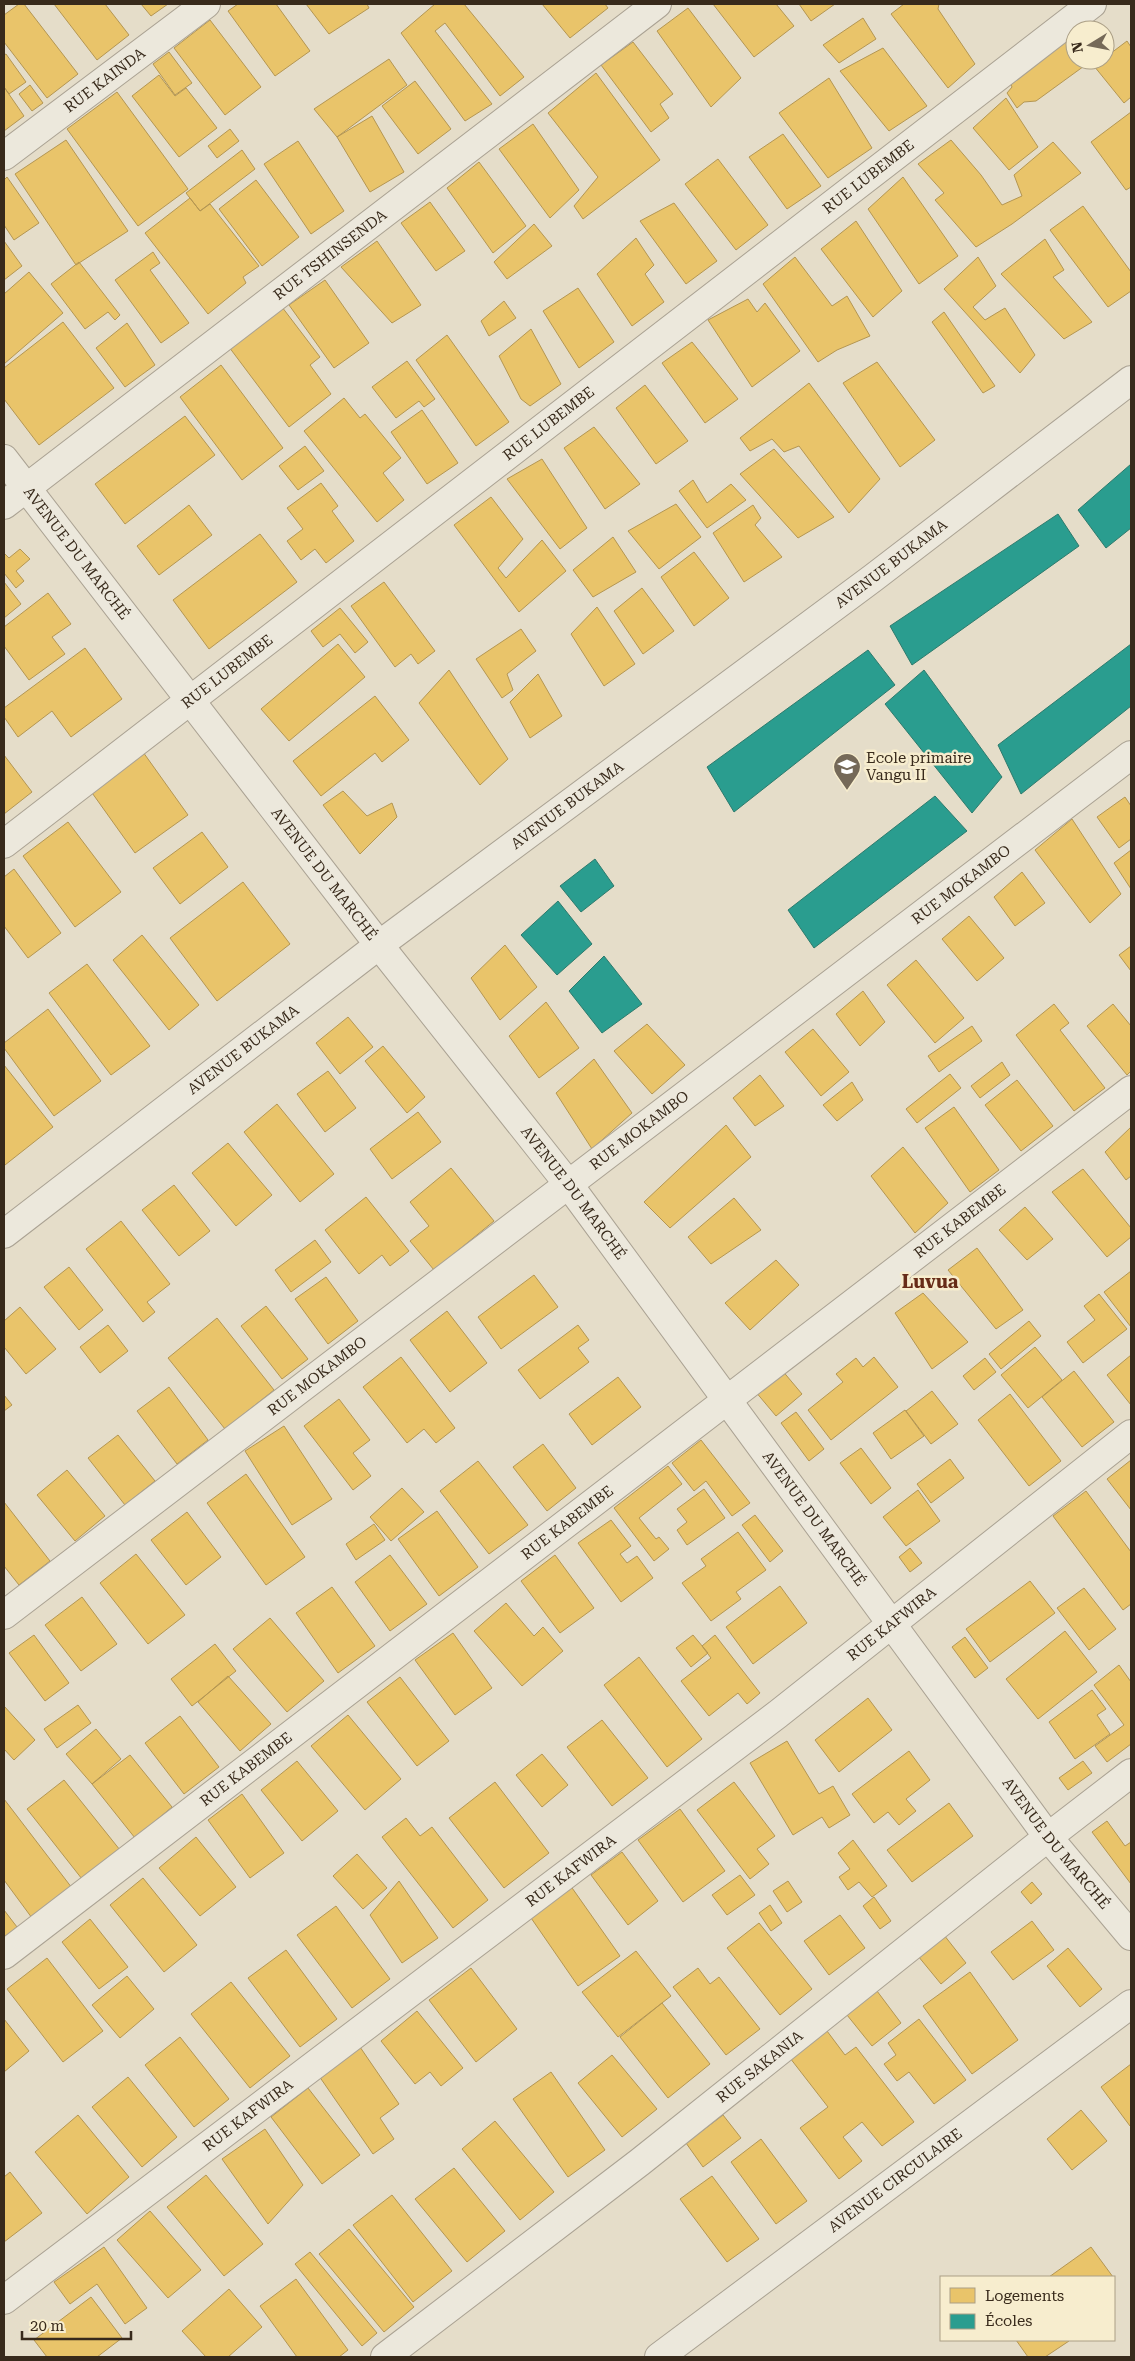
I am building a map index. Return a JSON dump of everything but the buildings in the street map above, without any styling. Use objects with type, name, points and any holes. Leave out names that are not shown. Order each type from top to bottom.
[{"type":"street","name":"RUE KAINDA","points":[[4,156],[206,4]]},
{"type":"street","name":"RUE TSHINSENDA","points":[[4,505],[657,4]]},
{"type":"street","name":"RUE LUBEMBE","points":[[4,844],[1092,4]]},
{"type":"street","name":"AVENUE BUKAMA","points":[[4,1234],[379,945],[873,578],[1131,380]]},
{"type":"street","name":"AVENUE DU MARCHÉ","points":[[4,459],[379,945],[569,1185],[1048,1837],[1131,1936]]},
{"type":"street","name":"RUE MOKAMBO","points":[[4,1615],[1131,755]]},
{"type":"street","name":"RUE KABEMBE","points":[[4,1955],[1131,1090]]},
{"type":"street","name":"RUE KAFWIRA","points":[[4,2300],[770,1720],[1131,1434]]},
{"type":"street","name":"RUE SAKANIA","points":[[385,2357],[640,2162],[1131,1773]]},
{"type":"street","name":"AVENUE CIRCULAIRE","points":[[659,2357],[1131,2004]]},
{"type":"place","name":"Ecole primaire Vangu II","points":[[847,791]]},
{"type":"district","name":"Luvua","points":[[930,1281]]}]
